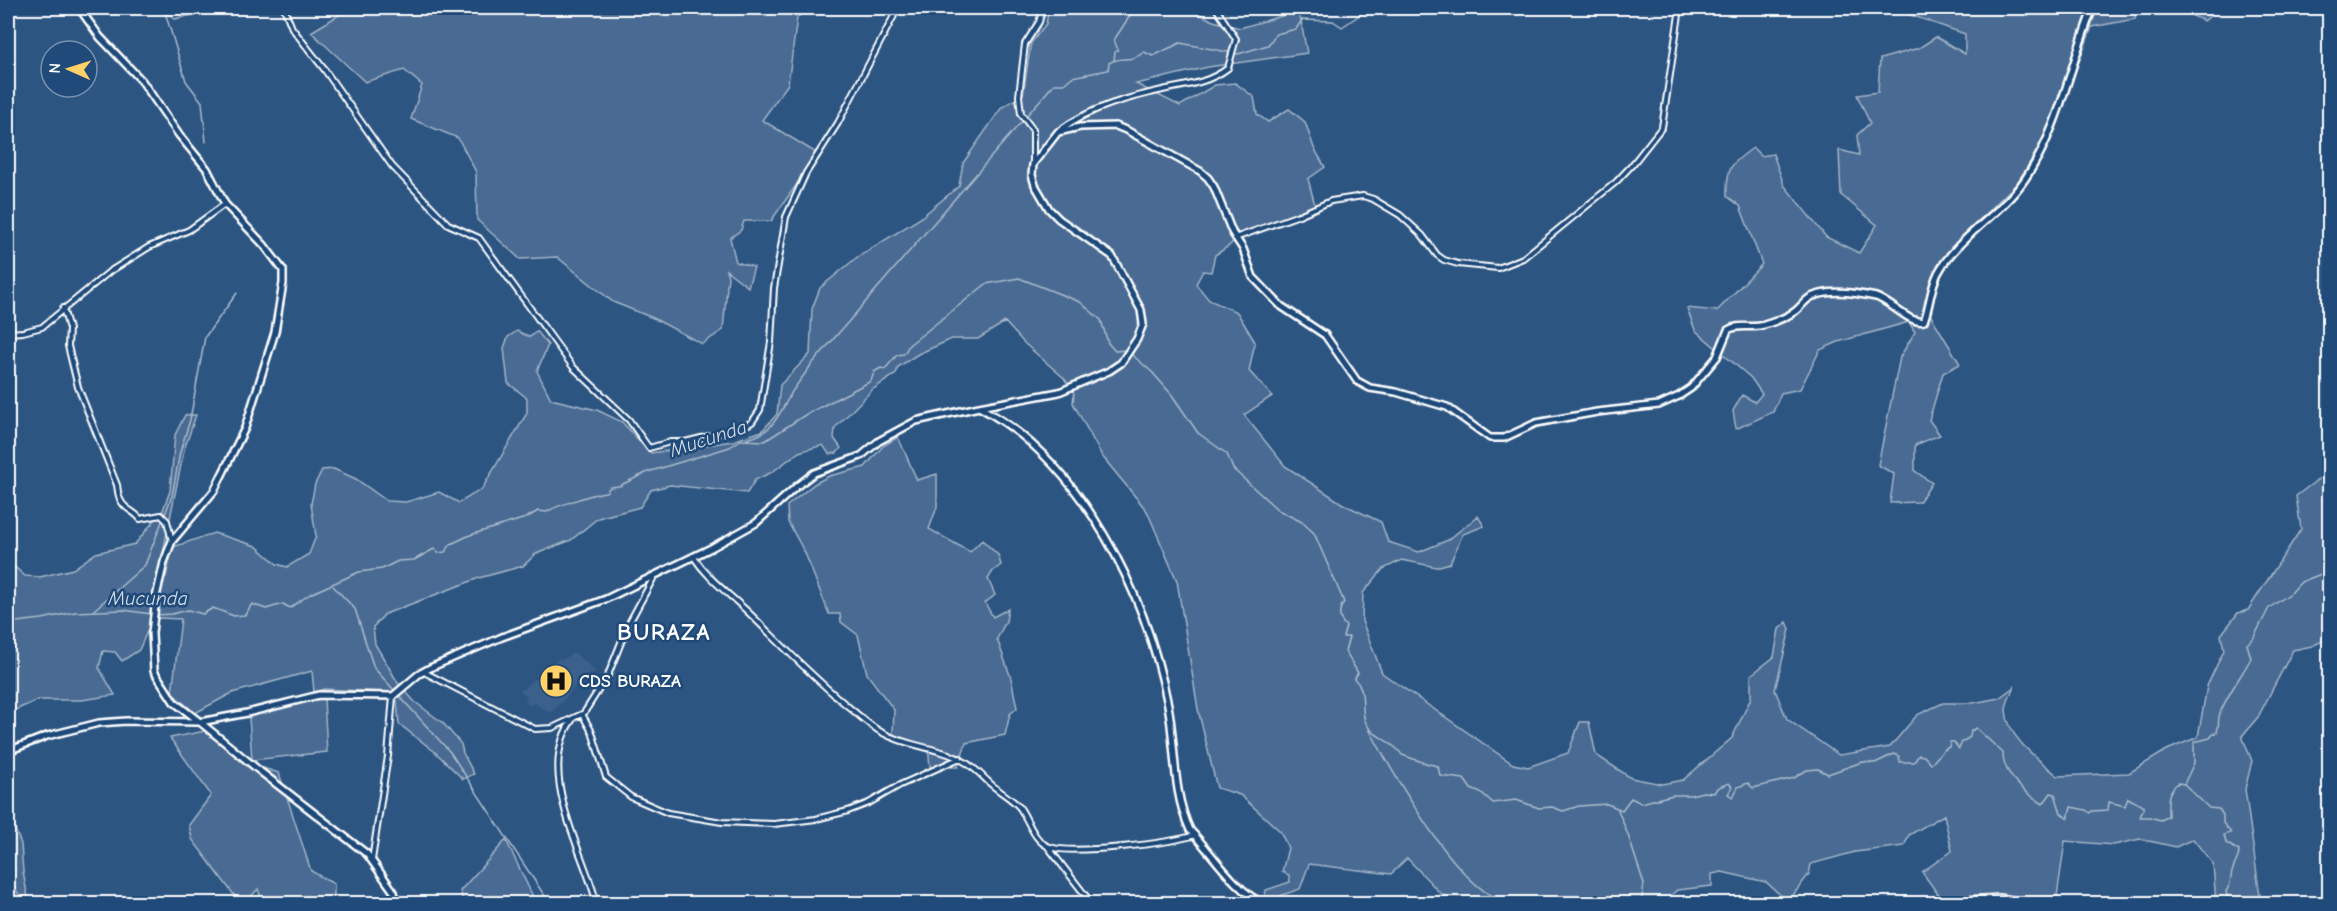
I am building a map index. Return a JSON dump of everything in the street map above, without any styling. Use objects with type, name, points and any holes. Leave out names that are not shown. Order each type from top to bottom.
[{"type":"main road","points":[[79,8],[100,37],[142,81],[179,135],[207,169],[225,204],[283,270],[283,283],[274,332],[240,441],[214,491],[172,541],[164,562],[153,619],[151,648],[154,671],[174,702],[326,821],[372,861],[394,892],[397,903]]},
{"type":"main road","points":[[8,751],[55,734],[99,723],[200,722],[320,695],[393,696],[424,671],[496,639],[597,603],[655,576],[756,523],[814,473],[857,458],[901,428],[922,419],[1063,391],[1109,371],[1121,363],[1130,352],[1143,324],[1140,306],[1110,255],[1059,219],[1049,209],[1032,175],[1033,164],[1058,132],[1080,127],[1118,127],[1200,171],[1214,187],[1235,237],[1243,249],[1252,275],[1268,294],[1291,313],[1325,335],[1361,384],[1447,407],[1490,438],[1504,438],[1536,423],[1597,412],[1659,405],[1690,388],[1717,357],[1725,335],[1731,328],[1757,327],[1777,320],[1793,312],[1814,296],[1841,293],[1877,298],[1896,307],[1916,322],[1924,321],[1930,293],[1939,272],[1956,250],[2025,180],[2040,154],[2093,8]]},
{"type":"main road","points":[[979,407],[1020,434],[1064,476],[1116,557],[1157,655],[1169,709],[1181,806],[1185,821],[1242,888],[1264,903]]},
{"type":"street","points":[[284,8],[292,28],[324,69],[392,166],[448,224],[479,238],[573,367],[628,420],[650,448],[741,428],[752,422],[760,410],[771,342],[774,288],[786,217],[806,173],[838,123],[898,8]]},
{"type":"street","points":[[1033,164],[1033,130],[1024,119],[1019,96],[1025,48],[1044,8]]},
{"type":"street","points":[[1058,132],[1090,113],[1127,99],[1200,82],[1228,68],[1236,39],[1216,8]]},
{"type":"street","points":[[1235,237],[1306,213],[1331,201],[1363,196],[1373,199],[1400,215],[1444,260],[1458,264],[1498,268],[1523,258],[1616,182],[1662,127],[1680,8]]},
{"type":"street","points":[[8,333],[42,327],[109,272],[149,247],[189,231],[225,204]]},
{"type":"street","points":[[63,308],[69,329],[68,346],[78,387],[114,476],[121,501],[140,519],[161,515],[166,521],[172,541]]},
{"type":"street","points":[[693,556],[720,588],[829,690],[872,725],[892,738],[960,758],[1018,806],[1036,836],[1047,846],[1092,903]]},
{"type":"street","points":[[424,671],[535,729],[552,728],[582,714],[608,675],[628,625],[655,576]]},
{"type":"street","points":[[372,861],[388,756],[393,696]]},
{"type":"street","points":[[582,714],[592,732],[606,777],[631,797],[668,813],[722,822],[774,824],[816,819],[848,811],[960,758]]},
{"type":"street","points":[[574,718],[565,730],[557,774],[567,816],[597,903]]},
{"type":"street","points":[[1047,846],[1059,849],[1100,848],[1172,841],[1195,835]]},
{"type":"street","points":[[1884,903],[2000,897],[2040,903]]},
{"type":"shaded area","points":[[342,8],[808,8],[797,18],[788,84],[762,120],[818,154],[771,221],[744,221],[741,230],[730,238],[736,262],[754,267],[748,287],[726,270],[728,276],[723,330],[702,344],[653,318],[613,302],[557,257],[520,259],[477,220],[476,172],[458,138],[411,119],[422,85],[404,70],[365,82],[311,32],[344,12]]},
{"type":"shaded area","points":[[1049,8],[1189,8],[1213,21],[1240,28],[1299,11],[1307,53],[1208,67],[1136,84],[1180,106],[1215,85],[1235,83],[1254,97],[1257,114],[1268,122],[1289,109],[1305,122],[1314,148],[1325,167],[1308,179],[1315,205],[1237,238],[1215,255],[1211,272],[1203,271],[1196,284],[1209,300],[1237,312],[1255,342],[1249,371],[1272,396],[1244,415],[1285,466],[1343,504],[1381,522],[1388,542],[1419,552],[1448,540],[1478,516],[1484,526],[1463,534],[1450,563],[1436,567],[1402,560],[1383,569],[1363,593],[1362,621],[1382,673],[1513,764],[1528,767],[1568,753],[1580,722],[1589,722],[1596,755],[1631,778],[1662,784],[1683,780],[1732,738],[1751,698],[1751,675],[1774,657],[1779,629],[1787,622],[1790,629],[1775,690],[1787,719],[1839,755],[1890,747],[1917,715],[1943,703],[1973,703],[1999,698],[2014,687],[2006,710],[2012,730],[2033,755],[2058,776],[2129,773],[2167,750],[2198,737],[2207,686],[2224,650],[2221,635],[2238,613],[2248,610],[2301,529],[2296,496],[2329,471],[2329,638],[2312,646],[2293,650],[2258,717],[2242,736],[2252,761],[2245,789],[2261,903],[2216,903],[2213,864],[2193,839],[2176,847],[2140,839],[2114,845],[2065,841],[2056,903],[2004,895],[1978,898],[1940,897],[1922,872],[1952,851],[1944,815],[1909,835],[1904,846],[1855,852],[1811,864],[1809,874],[1788,902],[1766,882],[1722,872],[1712,874],[1712,886],[1677,890],[1662,903],[1457,903],[1441,894],[1407,858],[1391,874],[1309,864],[1300,889],[1282,895],[1278,903],[1263,903],[1266,890],[1290,882],[1289,875],[1282,872],[1288,848],[1280,831],[1240,795],[1217,788],[1198,709],[1177,581],[1147,511],[1102,456],[1073,403],[1074,393],[1064,378],[1024,343],[1005,322],[978,339],[952,339],[918,354],[898,367],[896,374],[873,389],[835,428],[834,438],[841,448],[837,453],[829,454],[823,445],[799,452],[772,472],[755,480],[747,493],[670,485],[651,490],[640,507],[598,518],[571,540],[536,554],[523,566],[479,578],[385,614],[373,627],[375,644],[398,683],[415,702],[443,723],[461,744],[474,774],[463,779],[434,751],[399,724],[397,701],[384,692],[324,689],[314,692],[312,671],[232,693],[195,713],[172,693],[181,619],[158,618],[149,627],[139,650],[122,661],[115,652],[103,651],[99,668],[115,695],[82,700],[38,700],[8,713],[8,511],[9,562],[25,576],[40,577],[73,569],[96,553],[135,544],[163,510],[170,491],[175,435],[185,415],[196,415],[184,450],[158,577],[166,577],[173,547],[214,533],[256,546],[277,564],[287,567],[309,554],[316,536],[311,504],[315,484],[322,470],[334,469],[356,479],[387,501],[406,502],[439,492],[459,503],[482,489],[527,413],[527,398],[508,383],[504,348],[508,337],[517,331],[530,337],[537,331],[548,345],[537,371],[551,399],[597,410],[622,422],[651,453],[733,441],[762,431],[777,414],[780,385],[810,354],[812,309],[820,288],[856,258],[919,219],[959,186],[963,163],[1002,107],[1023,95],[1031,43],[1046,24]]},
{"type":"shaded area","points":[[1891,8],[2137,8],[2135,19],[2092,27],[2058,118],[2017,183],[1967,232],[1925,306],[1960,364],[1943,373],[1929,420],[1940,435],[1915,445],[1915,471],[1932,483],[1919,502],[1890,503],[1894,474],[1878,465],[1900,357],[1915,332],[1909,322],[1838,342],[1820,350],[1800,389],[1781,393],[1773,412],[1736,429],[1733,411],[1742,395],[1755,402],[1762,394],[1751,378],[1695,330],[1687,308],[1717,311],[1762,264],[1740,206],[1727,196],[1731,167],[1753,148],[1761,156],[1773,154],[1784,185],[1826,237],[1859,253],[1877,225],[1841,195],[1839,150],[1859,155],[1857,135],[1870,123],[1857,95],[1878,92],[1880,59],[1919,48],[1936,37],[1965,54],[1965,34]]},
{"type":"shaded area","points":[[2169,8],[2220,8],[2204,21],[2178,9]]},
{"type":"shaded area","points":[[898,437],[917,480],[937,474],[937,507],[929,529],[970,552],[982,540],[998,555],[1001,565],[988,579],[995,595],[985,603],[993,617],[1008,609],[1006,621],[997,639],[1011,678],[1017,708],[1010,714],[1005,735],[966,743],[958,767],[930,767],[928,747],[893,735],[894,710],[867,674],[858,635],[841,622],[840,614],[829,614],[805,553],[788,522],[787,506],[814,484],[829,476],[865,467],[883,446]]},
{"type":"shaded area","name":"CDS BURAZA","points":[[574,652],[596,672],[574,687],[550,713],[534,703],[531,706],[525,702],[527,697],[520,691],[537,679],[559,658],[562,660]]},
{"type":"shaded area","points":[[324,698],[327,752],[252,760],[249,717]]},
{"type":"shaded area","points":[[205,731],[257,766],[279,773],[311,871],[334,884],[334,903],[263,903],[258,889],[245,903],[240,903],[192,839],[189,825],[211,795],[170,738]]},
{"type":"shaded area","points":[[8,812],[21,844],[29,903],[8,903]]},
{"type":"shaded area","points":[[506,840],[536,903],[464,903],[460,891]]},
{"type":"waterway","points":[[161,8],[165,12],[186,81],[202,102],[206,142]]},
{"type":"waterway","points":[[165,12],[175,19],[221,8]]},
{"type":"waterway","points":[[1114,60],[1115,52],[1118,50],[1114,40],[1135,8]]},
{"type":"waterway","name":"Mucunda","points":[[747,439],[762,433],[773,424],[811,365],[1054,84],[1064,84],[1072,77],[1108,70],[1109,63],[1134,58],[1144,52],[1153,56],[1180,43],[1238,54],[1268,45],[1276,34],[1296,29],[1302,20],[1333,21],[1342,27],[1370,8]]},
{"type":"waterway","points":[[740,440],[765,441],[805,415],[871,381],[874,372],[881,368],[885,369],[897,355],[904,354],[909,345],[986,284],[1019,278],[1080,302],[1101,320],[1108,343],[1115,351],[1127,350]]},
{"type":"waterway","points":[[94,610],[145,565],[172,496],[180,452],[190,420],[205,337],[237,293]]},
{"type":"waterway","points":[[1130,353],[1152,372],[1172,395],[1198,433],[1227,454],[1233,469],[1278,510],[1302,522],[1314,533],[1344,602],[1340,615],[1341,621],[1346,626],[1343,637],[1349,637],[1345,651],[1358,673],[1354,679],[1361,689],[1364,718],[1369,728],[1394,746],[1402,755],[1438,766],[1440,776],[1464,779],[1471,789],[1483,794],[1493,803],[1516,800],[1539,808],[1552,807],[1563,811],[1579,806],[1607,804],[1622,810],[1631,798],[1641,803],[1673,795],[1714,793],[1717,788],[1729,783],[1732,787],[1728,794],[1733,797],[1738,787],[1748,783],[1753,788],[1794,778],[1807,770],[1818,769],[1828,774],[1862,762],[1875,763],[1894,754],[1899,756],[1900,762],[1914,762],[1919,755],[1924,756],[1931,764],[1949,747],[1950,742],[1954,742],[1959,749],[1962,742],[1970,737],[1971,731],[1976,728],[2003,753],[2007,769],[2017,783],[2043,804],[2051,793],[2055,794],[2061,813],[2068,819],[2071,807],[2090,813],[2108,810],[2109,802],[2125,806],[2128,798],[2144,807],[2140,817],[2161,820],[2168,816],[2168,798],[2171,790],[2178,783],[2184,784],[2209,808],[2219,809],[2223,815],[2223,823],[2231,833],[2224,835],[2226,843],[2239,851],[2226,892],[2229,900],[2246,904]]},
{"type":"waterway","name":"Mucunda","points":[[155,615],[188,610],[203,614],[213,608],[234,616],[245,615],[252,604],[266,609],[283,604],[290,608],[310,594],[359,572],[382,569],[398,561],[414,560],[434,549],[438,553],[445,552],[451,544],[470,535],[526,518],[538,511],[547,512],[576,500],[606,492],[610,487],[619,486],[648,472],[730,447],[739,441]]},
{"type":"waterway","points":[[2184,784],[2194,763],[2194,742],[2210,738],[2217,732],[2219,715],[2223,706],[2251,658],[2247,644],[2253,639],[2269,608],[2291,593],[2301,582],[2321,574],[2330,567]]},
{"type":"waterway","points":[[333,586],[355,609],[374,668],[450,752],[550,904]]},
{"type":"waterway","name":"Mucunda","points":[[8,623],[75,612],[123,610],[151,614]]},
{"type":"waterway","points":[[1369,729],[1421,817],[1454,862],[1487,893],[1508,904]]},
{"type":"waterway","points":[[1618,810],[1644,884],[1641,904]]},
{"type":"waterway","points":[[8,875],[24,904]]},
{"type":"place","name":"CDS BURAZA","points":[[556,681]]},
{"type":"district","name":"BURAZA","points":[[664,632]]}]
